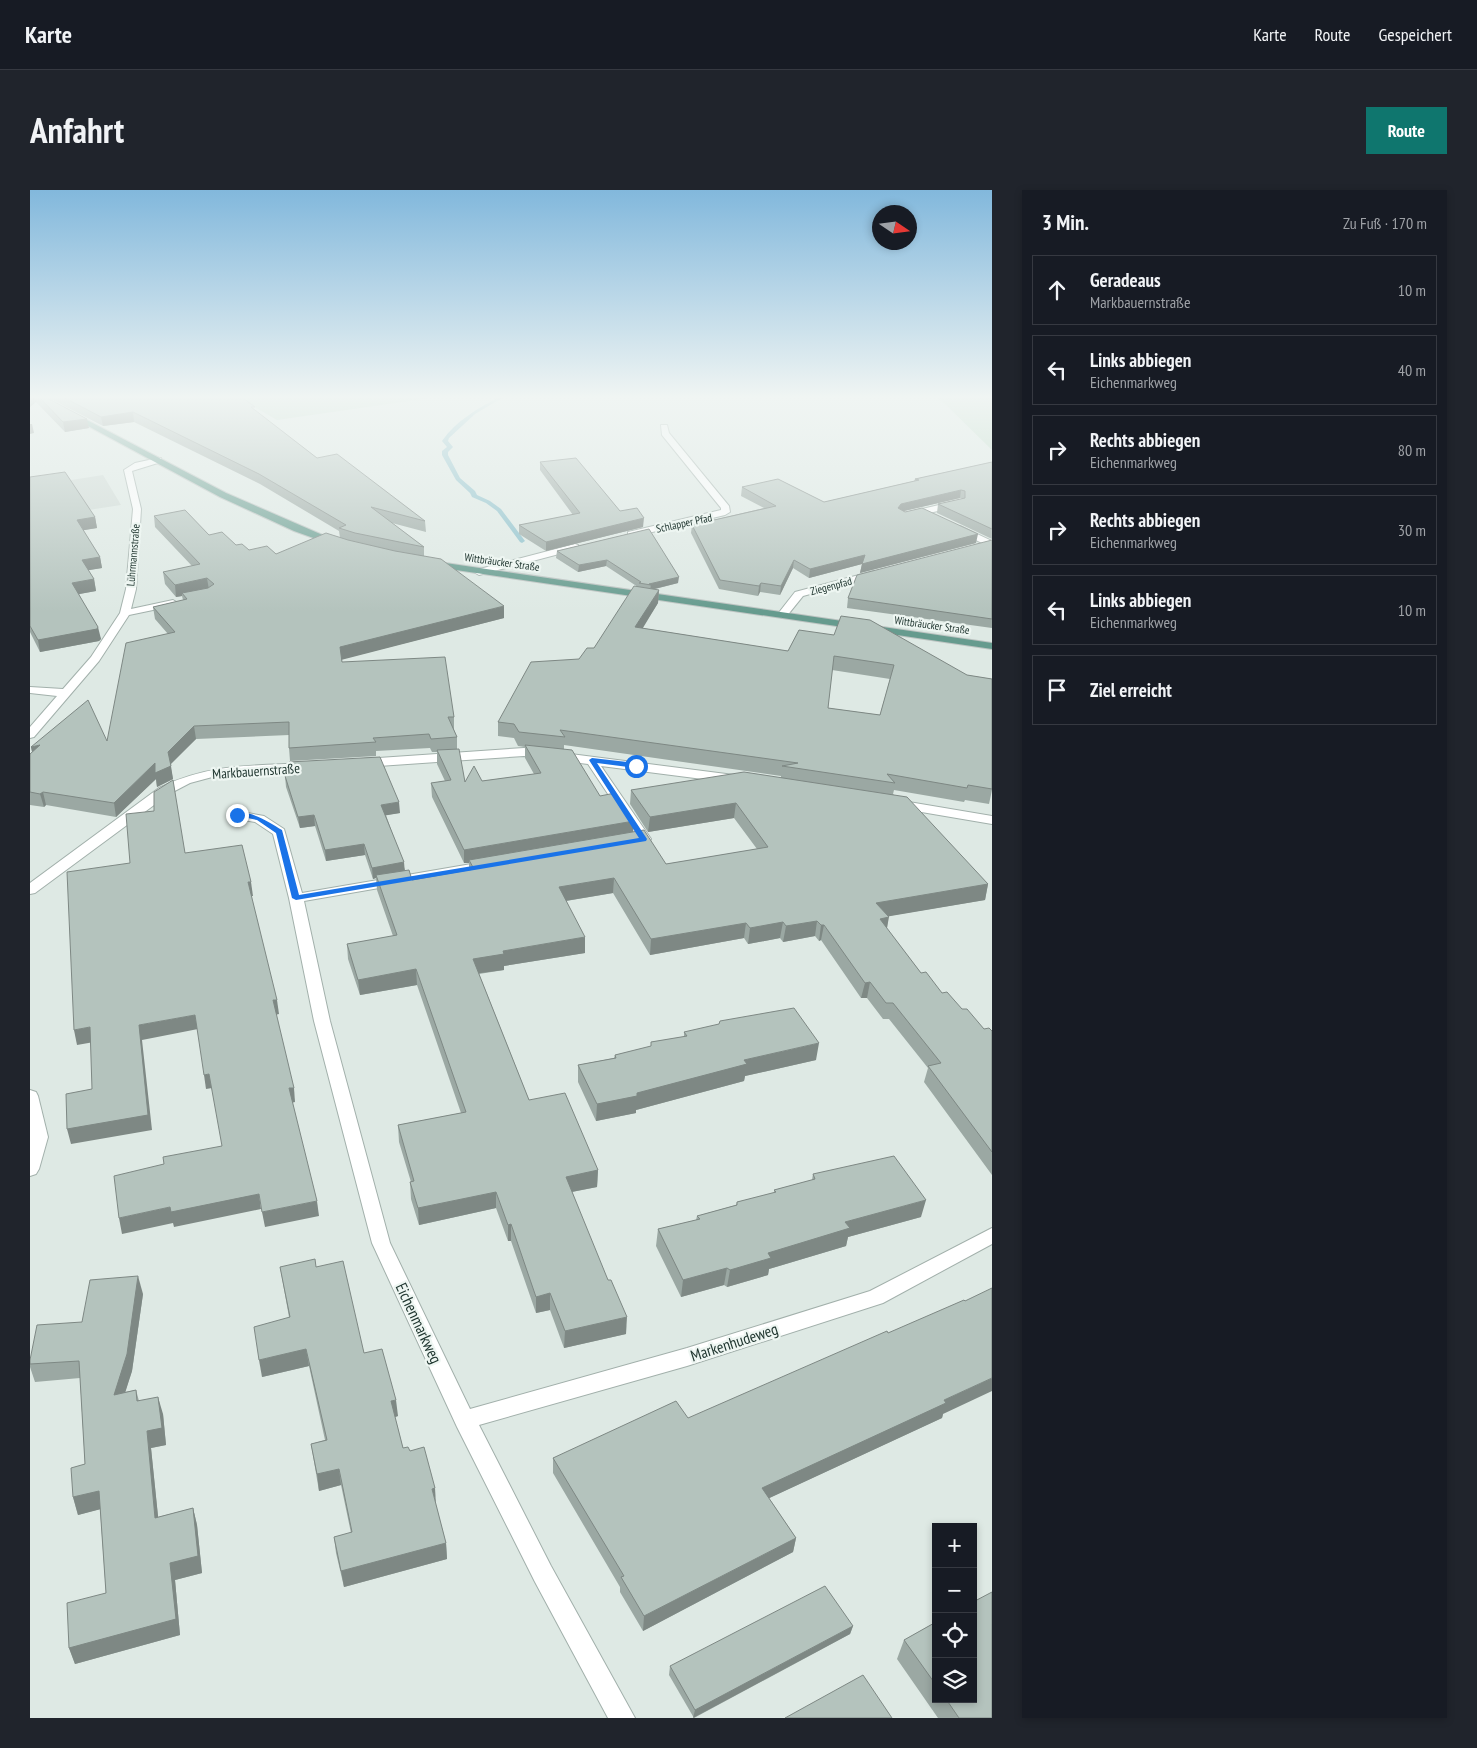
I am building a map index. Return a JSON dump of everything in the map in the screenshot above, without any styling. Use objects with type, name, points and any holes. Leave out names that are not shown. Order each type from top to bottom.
[{"type":"main road","points":[[175,469],[230,500],[278,521],[343,545]]},
{"type":"main road","name":"Wittbräucker Straße","points":[[422,562],[479,572],[992,646]]},
{"type":"street","name":"Lührmannstraße","points":[[30,734],[95,659],[125,613],[131,589],[137,509],[128,470],[130,469]]},
{"type":"street","name":"Schlapper Pfad","points":[[626,536],[725,512],[726,508],[694,469]]},
{"type":"street","points":[[903,516],[960,503]]},
{"type":"street","points":[[923,512],[991,544],[963,551]]},
{"type":"street","points":[[479,572],[589,544]]},
{"type":"street","name":"Ziegenpfad","points":[[782,615],[799,594],[880,573]]},
{"type":"street","points":[[125,613],[181,601]]},
{"type":"street","points":[[30,690],[66,693]]},
{"type":"street","points":[[348,764],[524,752],[746,781]]},
{"type":"street","points":[[592,760],[644,839],[615,844]]},
{"type":"street","name":"Markbauernstraße","points":[[30,890],[164,791],[186,780],[216,772],[319,766]]},
{"type":"street","points":[[888,802],[992,820]]},
{"type":"street","name":"Eichenmarkweg","points":[[237,815],[259,818],[279,832],[296,898],[322,1021],[381,1243],[465,1420],[543,1574],[622,1718]]},
{"type":"street","points":[[296,898],[510,862]]},
{"type":"street","points":[[30,1096],[39,1137],[30,1169]]},
{"type":"street","name":"Markenhudeweg","points":[[465,1420],[687,1357],[876,1297],[992,1235]]},
{"type":"shaded area","points":[[103,475],[121,505],[30,519],[40,485]]},
{"type":"building","points":[[249,469],[357,469],[425,521],[371,507],[424,547],[339,528],[346,525]]},
{"type":"building","points":[[546,469],[585,469],[620,511],[637,508],[644,518],[546,542],[519,525],[580,513]]},
{"type":"building","points":[[959,469],[992,469],[992,529],[938,504],[965,498],[965,491],[961,490],[901,504],[898,508],[905,512],[922,508],[978,534],[862,564],[865,555],[810,569],[794,560],[781,586],[761,583],[759,586],[720,580],[692,525],[776,506],[742,487],[778,479],[824,502],[919,480],[915,479]]},
{"type":"building","points":[[65,472],[95,517],[77,520],[100,557],[82,560],[94,579],[72,583],[98,627],[97,629],[38,640],[30,626],[30,477]]},
{"type":"building","points":[[185,510],[209,535],[222,532],[236,545],[242,544],[249,550],[267,546],[276,554],[326,533],[395,551],[441,559],[504,606],[340,647],[342,662],[445,657],[454,717],[448,717],[457,737],[431,739],[429,734],[373,738],[376,742],[289,748],[289,722],[194,726],[168,752],[171,766],[155,773],[155,763],[114,803],[43,792],[40,794],[30,792],[30,754],[40,745],[31,747],[88,700],[107,741],[126,643],[175,632],[153,607],[187,599],[182,593],[208,588],[214,584],[207,578],[175,585],[163,572],[200,564],[154,516]]},
{"type":"building","points":[[649,529],[679,577],[649,584],[651,585],[639,583],[641,582],[607,560],[579,565],[557,551]]},
{"type":"building","points":[[992,540],[992,619],[848,598],[857,575]]},
{"type":"building","points":[[634,586],[659,590],[635,627],[788,651],[799,630],[834,635],[841,616],[870,620],[967,675],[992,679],[992,789],[968,785],[967,788],[887,774],[895,783],[782,766],[798,763],[560,730],[565,737],[519,732],[514,724],[498,722],[531,662],[579,659],[587,648],[594,648]],"holes":[[[834,656],[894,665],[880,715],[828,708]]]},
{"type":"building","points":[[525,745],[572,750],[600,796],[615,793],[634,821],[464,850],[431,783],[451,780],[437,750],[459,749],[465,782],[474,766],[482,781],[541,773]]},
{"type":"building","points":[[380,757],[399,802],[381,805],[404,862],[372,868],[364,844],[325,850],[314,815],[298,817],[285,776],[289,775],[289,762]]},
{"type":"building","points":[[744,772],[907,797],[988,884],[876,903],[889,917],[880,919],[921,973],[926,972],[942,993],[947,992],[962,1009],[967,1009],[984,1029],[989,1028],[992,1031],[992,1152],[928,1066],[941,1063],[893,1003],[886,1003],[870,982],[865,983],[824,925],[817,921],[786,926],[783,922],[750,928],[746,923],[651,939],[614,878],[559,887],[585,937],[503,951],[504,954],[473,959],[529,1100],[565,1093],[598,1170],[566,1177],[608,1280],[611,1280],[627,1317],[565,1331],[550,1293],[536,1297],[511,1224],[508,1225],[496,1192],[418,1208],[410,1182],[414,1181],[398,1125],[466,1112],[416,969],[358,980],[347,944],[397,935],[376,875],[409,870],[412,880],[474,869],[469,860],[644,830],[666,864],[768,847],[736,803],[650,817],[631,790]]},
{"type":"building","points":[[173,780],[185,853],[242,845],[251,882],[248,882],[277,1000],[273,1000],[294,1088],[289,1088],[317,1201],[262,1212],[259,1194],[171,1212],[170,1207],[119,1218],[114,1176],[164,1164],[163,1157],[222,1146],[209,1074],[204,1075],[195,1015],[139,1025],[148,1115],[67,1129],[66,1094],[92,1089],[90,1027],[74,1030],[67,872],[130,863],[126,814],[154,811],[154,792]]},
{"type":"building","points":[[794,1008],[819,1043],[744,1060],[747,1064],[637,1093],[637,1096],[597,1104],[578,1065],[616,1058],[615,1055],[651,1046],[651,1042],[687,1036],[684,1032],[719,1024],[720,1021]]},
{"type":"building","points":[[894,1156],[926,1200],[845,1222],[850,1228],[768,1253],[771,1258],[730,1270],[727,1268],[683,1280],[658,1229],[700,1219],[697,1216],[737,1205],[737,1202],[776,1192],[774,1190],[815,1179],[813,1174]]},
{"type":"building","points":[[315,1259],[316,1267],[343,1261],[364,1353],[382,1349],[396,1400],[391,1401],[403,1448],[408,1447],[410,1451],[424,1447],[435,1488],[432,1489],[446,1543],[341,1571],[334,1537],[352,1532],[339,1469],[317,1474],[311,1444],[327,1440],[306,1349],[259,1360],[254,1327],[290,1317],[280,1267]]},
{"type":"building","points":[[138,1276],[127,1354],[114,1395],[136,1390],[137,1401],[158,1397],[162,1428],[147,1431],[155,1518],[193,1508],[198,1556],[170,1563],[176,1619],[69,1648],[67,1603],[106,1593],[99,1491],[73,1497],[71,1468],[85,1464],[79,1361],[30,1364],[30,1360],[37,1325],[82,1322],[90,1280]]},
{"type":"building","points":[[992,1288],[992,1378],[944,1400],[946,1403],[762,1488],[796,1538],[644,1616],[621,1577],[624,1576],[553,1458],[676,1401],[688,1418],[887,1331],[888,1333]]},
{"type":"building","points":[[825,1586],[853,1626],[695,1710],[670,1666]]},
{"type":"building","points":[[992,1592],[992,1718],[959,1718],[949,1703],[977,1703],[977,1600]]},
{"type":"building","points":[[932,1624],[932,1679],[904,1640]]},
{"type":"building","points":[[863,1675],[892,1718],[785,1718]]},
{"type":"waterway","points":[[453,469],[458,479],[473,492],[474,496],[488,502],[499,510],[522,541]]},
{"type":"route","points":[[237,815],[259,818],[279,832],[296,898],[644,839],[592,760],[636,766]]}]
